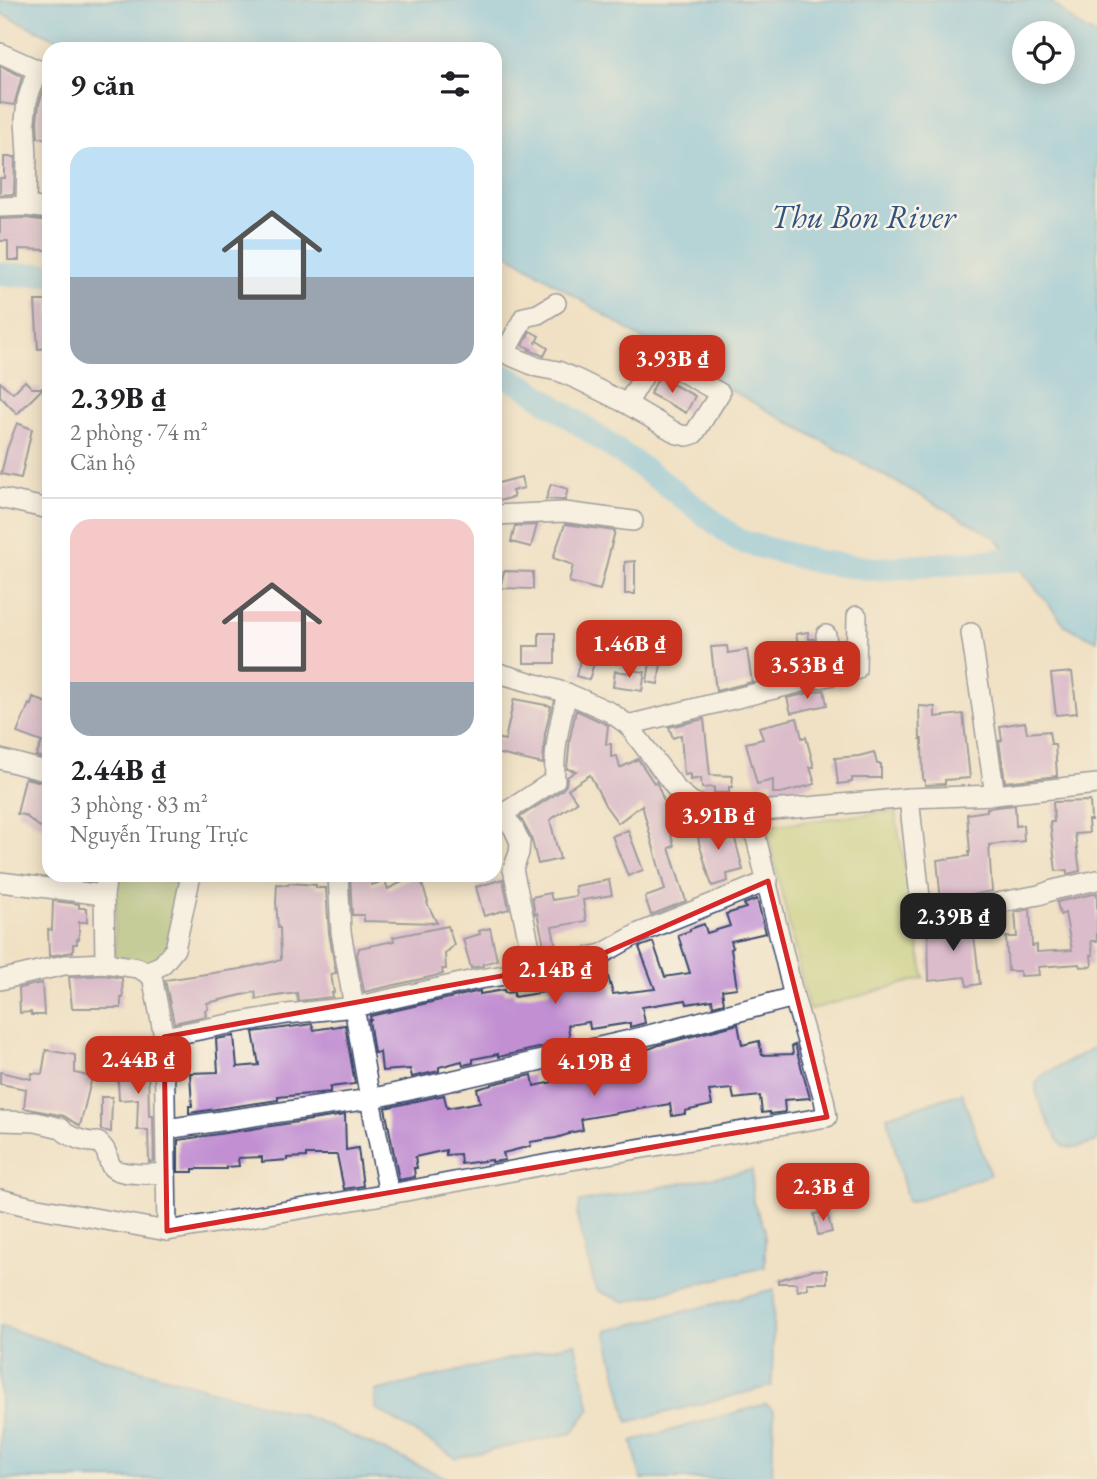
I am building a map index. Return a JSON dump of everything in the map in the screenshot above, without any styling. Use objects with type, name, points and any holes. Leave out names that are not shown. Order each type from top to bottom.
[{"type":"street","points":[[0,53],[42,72]]},
{"type":"street","points":[[26,206],[27,101],[42,74]]},
{"type":"street","points":[[0,207],[42,208]]},
{"type":"street","points":[[502,348],[524,317],[556,303]]},
{"type":"street","points":[[502,352],[537,367],[558,371],[627,404],[678,434],[687,436],[694,434],[719,393],[655,357],[627,404]]},
{"type":"street","points":[[0,498],[42,507]]},
{"type":"street","points":[[502,515],[564,512],[633,521]]},
{"type":"street","points":[[628,725],[856,670],[857,616]]},
{"type":"street","points":[[971,633],[995,796]]},
{"type":"street","points":[[826,635],[831,676]]},
{"type":"street","points":[[502,674],[567,693],[610,712],[628,725],[678,791],[692,802],[709,808],[750,812],[909,798],[995,796],[1097,784]]},
{"type":"street","points":[[502,815],[555,780],[554,760],[558,730],[567,693]]},
{"type":"street","points":[[0,760],[42,770]]},
{"type":"street","points":[[909,798],[921,906],[929,916],[1039,895],[1097,880]]},
{"type":"street","points":[[0,1199],[167,1231],[827,1117],[794,998],[750,812]]},
{"type":"street","points":[[502,819],[513,827],[520,842],[513,869],[535,970]]},
{"type":"street","points":[[164,1037],[223,1024],[355,1007],[602,954],[639,933],[768,881]]},
{"type":"street","points":[[0,882],[104,895]]},
{"type":"street","points":[[105,963],[106,882]]},
{"type":"street","points":[[146,972],[162,965],[175,949],[189,882]]},
{"type":"street","points":[[338,882],[341,933],[389,1194]]},
{"type":"street","points":[[0,980],[64,965],[105,963],[138,968],[152,976],[164,1037],[167,1231]]},
{"type":"street","points":[[166,1129],[370,1099],[630,1040],[794,998]]},
{"type":"street","points":[[0,1121],[36,1122],[61,1128],[65,1134],[98,1142],[108,1152],[111,1166],[123,1173],[165,1173]]},
{"type":"highlighted area","points":[[768,881],[827,1117],[167,1231],[164,1037],[535,970],[602,954]]},
{"type":"green space","points":[[895,811],[924,978],[809,1010],[766,826]]},
{"type":"green space","points":[[116,882],[185,884],[175,949],[152,970],[114,958]]},
{"type":"water","name":"Thu Bon River","points":[[0,0],[1049,0],[1073,21],[1012,21],[1012,84],[1075,84],[1075,23],[1097,36],[1097,641],[1066,626],[995,537],[668,355],[502,250],[502,42],[63,42],[0,13]]},
{"type":"water","points":[[1097,1046],[1097,1141],[1072,1148],[1064,1146],[1047,1118],[1036,1083],[1041,1076]]},
{"type":"water","points":[[962,1093],[990,1175],[908,1203],[887,1116]]},
{"type":"water","points":[[752,1170],[753,1202],[765,1229],[765,1267],[625,1302],[596,1290],[579,1226],[577,1213],[580,1202]]},
{"type":"water","points":[[774,1289],[772,1386],[628,1422],[606,1331]]},
{"type":"water","points":[[0,1326],[141,1370],[311,1418],[449,1479],[0,1479]]},
{"type":"water","points":[[575,1343],[590,1409],[572,1433],[456,1458],[375,1408],[375,1391]]},
{"type":"water","points":[[766,1404],[774,1411],[772,1479],[641,1479],[632,1441]]},
{"type":"building","points":[[0,66],[22,76],[14,105],[0,103]]},
{"type":"building","points":[[42,95],[42,138],[38,138],[39,104]]},
{"type":"building","points":[[4,157],[15,157],[14,194],[0,195],[0,178],[4,178]]},
{"type":"building","points":[[0,219],[42,220],[42,250],[19,249],[19,260],[8,260],[8,241],[0,241]]},
{"type":"building","points":[[35,301],[42,301],[42,349],[38,349]]},
{"type":"building","points":[[530,331],[539,336],[535,344],[537,341],[548,348],[544,356],[523,345]]},
{"type":"building","points":[[659,377],[695,396],[686,413],[650,394]]},
{"type":"building","points":[[25,381],[32,388],[42,388],[17,414],[0,396],[0,382],[13,393]]},
{"type":"building","points":[[17,423],[32,429],[21,478],[1,474]]},
{"type":"building","points":[[521,477],[524,488],[512,491],[514,497],[502,500],[502,482]]},
{"type":"building","points":[[551,484],[568,489],[565,500],[546,499]]},
{"type":"building","points":[[565,524],[615,531],[600,590],[569,582],[573,565],[553,558]]},
{"type":"building","points":[[537,525],[531,547],[511,542],[515,526]]},
{"type":"building","points":[[635,561],[635,594],[625,594],[625,562]]},
{"type":"building","points":[[504,571],[533,572],[533,589],[502,588]]},
{"type":"building","points":[[808,632],[809,639],[814,639],[817,662],[812,663],[813,667],[774,676],[768,657],[799,649],[796,634]]},
{"type":"building","points":[[539,633],[555,633],[555,663],[524,663],[524,646],[539,646]]},
{"type":"building","points":[[585,643],[599,646],[589,680],[576,676]]},
{"type":"building","points":[[727,646],[728,653],[747,650],[752,682],[716,691],[711,647]]},
{"type":"building","points":[[651,655],[662,657],[658,684],[647,682]]},
{"type":"building","points":[[631,670],[645,672],[642,691],[613,687],[615,671],[630,673]]},
{"type":"building","points":[[1072,672],[1077,713],[1056,715],[1051,674]]},
{"type":"building","points":[[824,690],[827,705],[791,713],[787,698]]},
{"type":"building","points":[[33,697],[42,701],[42,742],[17,733],[29,704],[31,705]]},
{"type":"building","points":[[514,699],[551,706],[545,734],[543,764],[502,755],[502,739],[505,740]]},
{"type":"building","points":[[919,706],[935,707],[935,717],[963,714],[970,778],[925,785]]},
{"type":"building","points":[[576,710],[608,725],[606,744],[611,744],[611,757],[617,756],[620,768],[638,759],[654,783],[656,782],[665,804],[663,805],[674,846],[669,848],[686,901],[651,915],[645,897],[665,890],[642,805],[618,823],[605,805],[590,775],[568,789],[577,802],[550,820],[560,859],[538,864],[531,837],[520,817],[562,790],[567,777],[576,771],[567,769]]},
{"type":"building","points":[[797,718],[802,738],[806,737],[814,767],[810,767],[815,784],[773,793],[773,780],[757,784],[746,743],[763,739],[759,727]]},
{"type":"building","points":[[704,719],[710,775],[733,776],[729,793],[714,793],[714,787],[702,788],[701,778],[690,780],[690,774],[684,775],[681,735],[673,738],[669,727]]},
{"type":"building","points":[[1025,722],[1027,733],[1049,731],[1051,744],[1055,744],[1057,776],[1005,782],[999,741],[1002,740],[1000,726]]},
{"type":"building","points":[[42,742],[42,757],[36,756]]},
{"type":"building","points":[[874,752],[877,764],[881,764],[881,778],[852,778],[852,782],[838,784],[835,758]]},
{"type":"building","points":[[25,778],[42,782],[42,825],[40,827],[24,815],[17,814]]},
{"type":"building","points":[[1090,801],[1089,833],[1075,834],[1080,871],[1067,874],[1067,870],[1056,871],[1050,822],[1054,822],[1053,802]]},
{"type":"building","points":[[1015,805],[1016,826],[1023,825],[1024,841],[989,845],[992,891],[941,901],[937,860],[969,856],[967,814],[987,811],[987,808]]},
{"type":"building","points":[[696,819],[717,821],[717,840],[735,839],[743,870],[727,874],[728,881],[712,886],[699,843]]},
{"type":"building","points":[[628,830],[643,870],[628,876],[612,836]]},
{"type":"building","points":[[502,879],[509,909],[484,916],[476,887],[502,882]]},
{"type":"building","points":[[609,880],[612,895],[583,900],[586,921],[552,927],[557,952],[546,954],[532,897],[550,893],[552,900],[576,896],[575,886]]},
{"type":"building","points":[[350,882],[372,882],[372,885],[385,882],[388,889],[402,882],[421,882],[427,903],[437,923],[364,921],[364,915],[352,915]]},
{"type":"building","points":[[277,884],[326,888],[329,933],[336,973],[331,974],[333,997],[298,1001],[297,993],[256,999],[255,992],[207,1003],[206,1016],[174,1023],[165,980],[281,960]]},
{"type":"building","points":[[1097,893],[1097,941],[1091,941],[1092,966],[1080,967],[1079,964],[1038,967],[1039,975],[1020,976],[1020,971],[1008,971],[1006,937],[1017,937],[1015,912],[1030,909],[1032,946],[1037,945],[1037,952],[1072,950],[1065,913],[1060,915],[1057,902]]},
{"type":"building","points":[[757,899],[766,933],[731,941],[737,988],[722,990],[724,1003],[713,1006],[712,1000],[687,1004],[686,1000],[642,1007],[645,1023],[630,1027],[630,1023],[590,1029],[589,1022],[568,1025],[570,1041],[498,1057],[498,1054],[473,1059],[473,1063],[463,1065],[462,1061],[439,1067],[439,1071],[412,1077],[410,1069],[382,1071],[380,1052],[374,1053],[370,1016],[480,991],[480,994],[504,990],[505,993],[514,992],[514,997],[551,991],[548,980],[605,966],[613,994],[655,989],[639,947],[653,942],[665,977],[690,973],[678,935],[704,924],[707,933],[730,926],[726,914],[746,908],[744,904]]},
{"type":"building","points":[[53,901],[79,904],[79,908],[87,908],[87,922],[79,922],[79,939],[77,944],[73,944],[73,952],[49,956],[48,929],[52,930]]},
{"type":"building","points":[[972,920],[980,984],[967,986],[965,977],[929,981],[928,929],[948,928],[948,925]]},
{"type":"building","points":[[448,926],[454,945],[445,954],[446,969],[442,969],[443,974],[364,992],[357,955],[359,948],[394,941],[393,937]]},
{"type":"building","points":[[490,928],[497,960],[471,968],[463,939]]},
{"type":"building","points":[[104,975],[122,978],[121,1008],[72,1008],[69,977]]},
{"type":"building","points":[[42,983],[44,1015],[20,1013],[19,988]]},
{"type":"building","points":[[312,1024],[314,1030],[345,1025],[355,1084],[330,1087],[330,1092],[278,1097],[278,1100],[189,1113],[189,1106],[192,1106],[190,1073],[218,1072],[216,1039],[234,1036],[237,1067],[259,1065],[253,1032]]},
{"type":"building","points":[[738,1024],[742,1045],[759,1041],[762,1055],[793,1054],[792,1046],[795,1045],[810,1098],[784,1100],[785,1112],[770,1114],[762,1113],[760,1096],[734,1099],[732,1089],[709,1091],[712,1105],[685,1111],[685,1114],[672,1116],[670,1104],[581,1119],[583,1130],[530,1142],[531,1146],[503,1153],[505,1160],[461,1164],[460,1154],[446,1155],[446,1150],[415,1157],[415,1177],[399,1180],[385,1108],[444,1095],[447,1108],[480,1102],[477,1089],[492,1084],[532,1075],[534,1086],[568,1079],[565,1067],[636,1054],[659,1045]]},
{"type":"building","points":[[46,1050],[75,1055],[75,1073],[92,1077],[80,1126],[64,1116],[24,1108],[26,1089],[0,1084],[0,1072],[31,1079],[32,1073],[42,1074]]},
{"type":"building","points":[[148,1062],[149,1116],[153,1116],[154,1161],[149,1162],[148,1130],[137,1130],[138,1099],[119,1100],[117,1063]]},
{"type":"building","points":[[101,1097],[112,1097],[111,1132],[101,1130]]},
{"type":"building","points":[[345,1115],[346,1150],[358,1148],[363,1186],[344,1189],[337,1155],[306,1155],[262,1162],[262,1157],[238,1158],[239,1166],[178,1172],[178,1140]]},
{"type":"building","points":[[827,1212],[832,1232],[818,1235],[814,1214]]},
{"type":"building","points":[[812,1270],[827,1270],[827,1283],[807,1283],[808,1288],[798,1291],[796,1283],[778,1283],[778,1280]]},
{"type":"waterway","points":[[0,274],[42,274]]},
{"type":"waterway","points":[[502,375],[525,386],[661,481],[739,541],[818,562],[876,569],[1034,558],[1097,540]]}]
